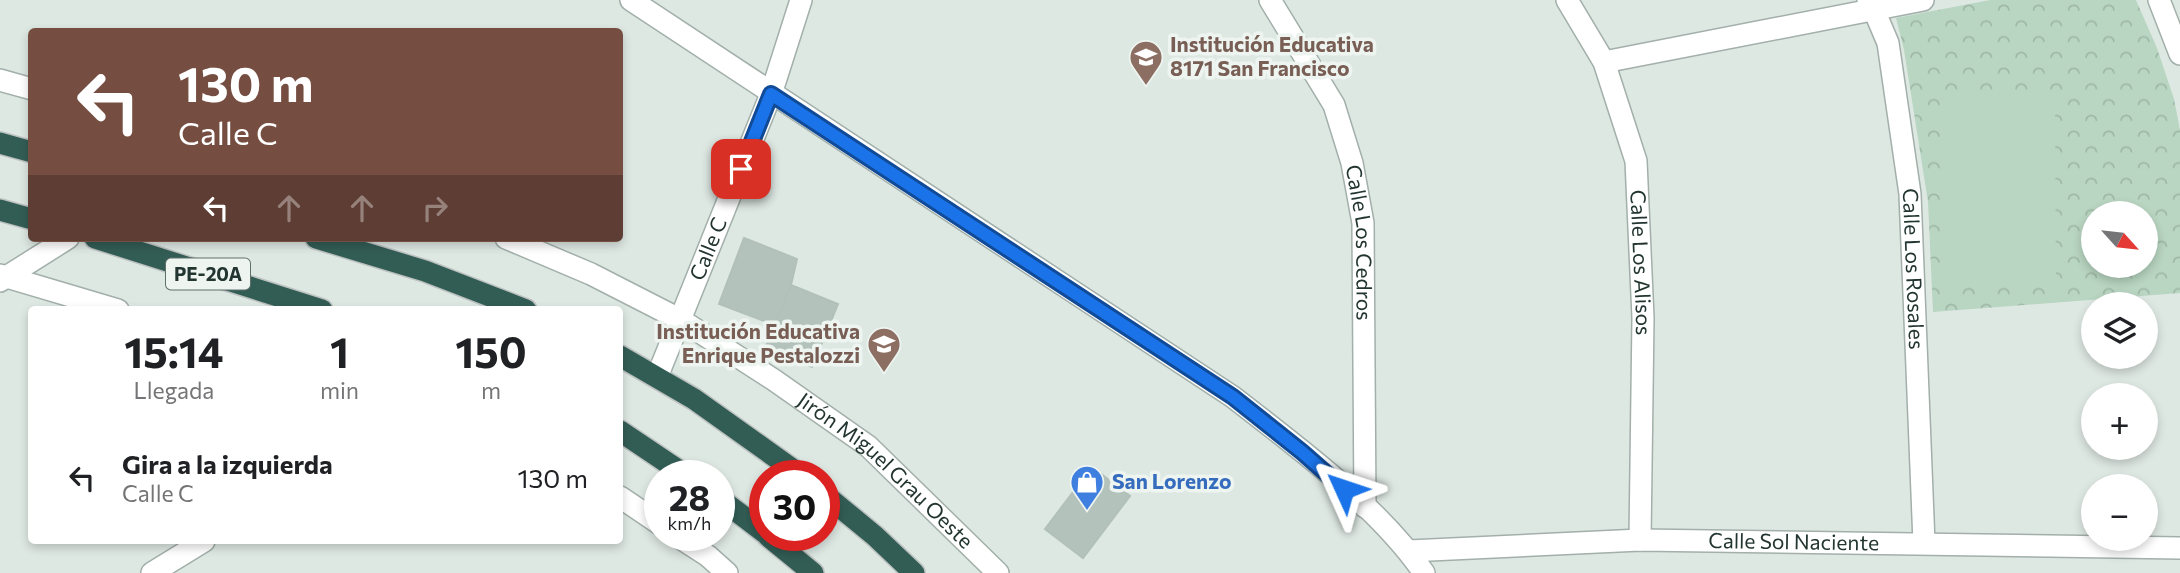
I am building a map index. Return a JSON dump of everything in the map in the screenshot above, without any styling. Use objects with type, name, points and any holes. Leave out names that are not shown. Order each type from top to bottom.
[{"type":"highway","points":[[0,143],[28,151]]},
{"type":"highway","points":[[0,210],[28,218]]},
{"type":"highway","name":"PE-20A","points":[[108,242],[309,306]]},
{"type":"highway","points":[[329,242],[425,271],[516,306]]},
{"type":"highway","points":[[623,358],[737,428],[780,460]]},
{"type":"highway","points":[[623,433],[663,460]]},
{"type":"highway","points":[[840,507],[914,573]]},
{"type":"highway","points":[[735,510],[749,521]]},
{"type":"highway","points":[[786,551],[813,573]]},
{"type":"street","points":[[631,0],[1233,397],[1365,507],[1409,551],[1424,573]]},
{"type":"street","name":"Calle C","points":[[657,377],[771,94],[801,0]]},
{"type":"street","name":"Calle Los Cedros","points":[[1270,0],[1334,106],[1354,175],[1363,223],[1365,507]]},
{"type":"street","name":"Calle Los Alisos","points":[[1567,0],[1604,62],[1636,161],[1643,318],[1640,540]]},
{"type":"street","points":[[1604,62],[1871,5],[1923,0]]},
{"type":"street","points":[[2159,0],[2180,54]]},
{"type":"street","name":"Calle Los Rosales","points":[[1871,5],[1888,43],[1910,194],[1924,543]]},
{"type":"street","points":[[0,80],[28,88]]},
{"type":"street","points":[[2,278],[61,242]]},
{"type":"street","name":"Jirón Miguel Grau Oeste","points":[[516,242],[592,274],[681,320],[774,380],[868,446],[998,573]]},
{"type":"street","points":[[2,278],[104,306]]},
{"type":"street","points":[[623,499],[644,513]]},
{"type":"street","name":"Calle Sol Naciente","points":[[1409,551],[1640,540],[2180,548]]},
{"type":"street","points":[[152,573],[199,544]]},
{"type":"street","points":[[697,551],[727,573]]},
{"type":"green space","points":[[1990,0],[2136,0],[2157,48],[2174,99],[2180,130],[2180,293],[2081,292],[2081,301],[1933,312],[1928,202],[1904,50],[1896,18]]},
{"type":"green space","points":[[2055,91],[2056,282],[1944,282],[1944,92]]},
{"type":"building","points":[[744,238],[797,259],[791,285],[775,325],[719,304]]},
{"type":"building","points":[[791,285],[838,304],[812,367],[765,348]]},
{"type":"building","name":"San Lorenzo","points":[[1092,467],[1130,496],[1083,558],[1045,529]]},
{"type":"place","name":"Institución Educativa 8171 San Francisco","points":[[1146,87]]},
{"type":"place","name":"Institución Educativa Enrique Pestalozzi","points":[[884,374]]},
{"type":"place","name":"San Lorenzo","points":[[1087,512]]},
{"type":"route","points":[[741,169],[771,94],[1233,397],[1344,489]]}]
